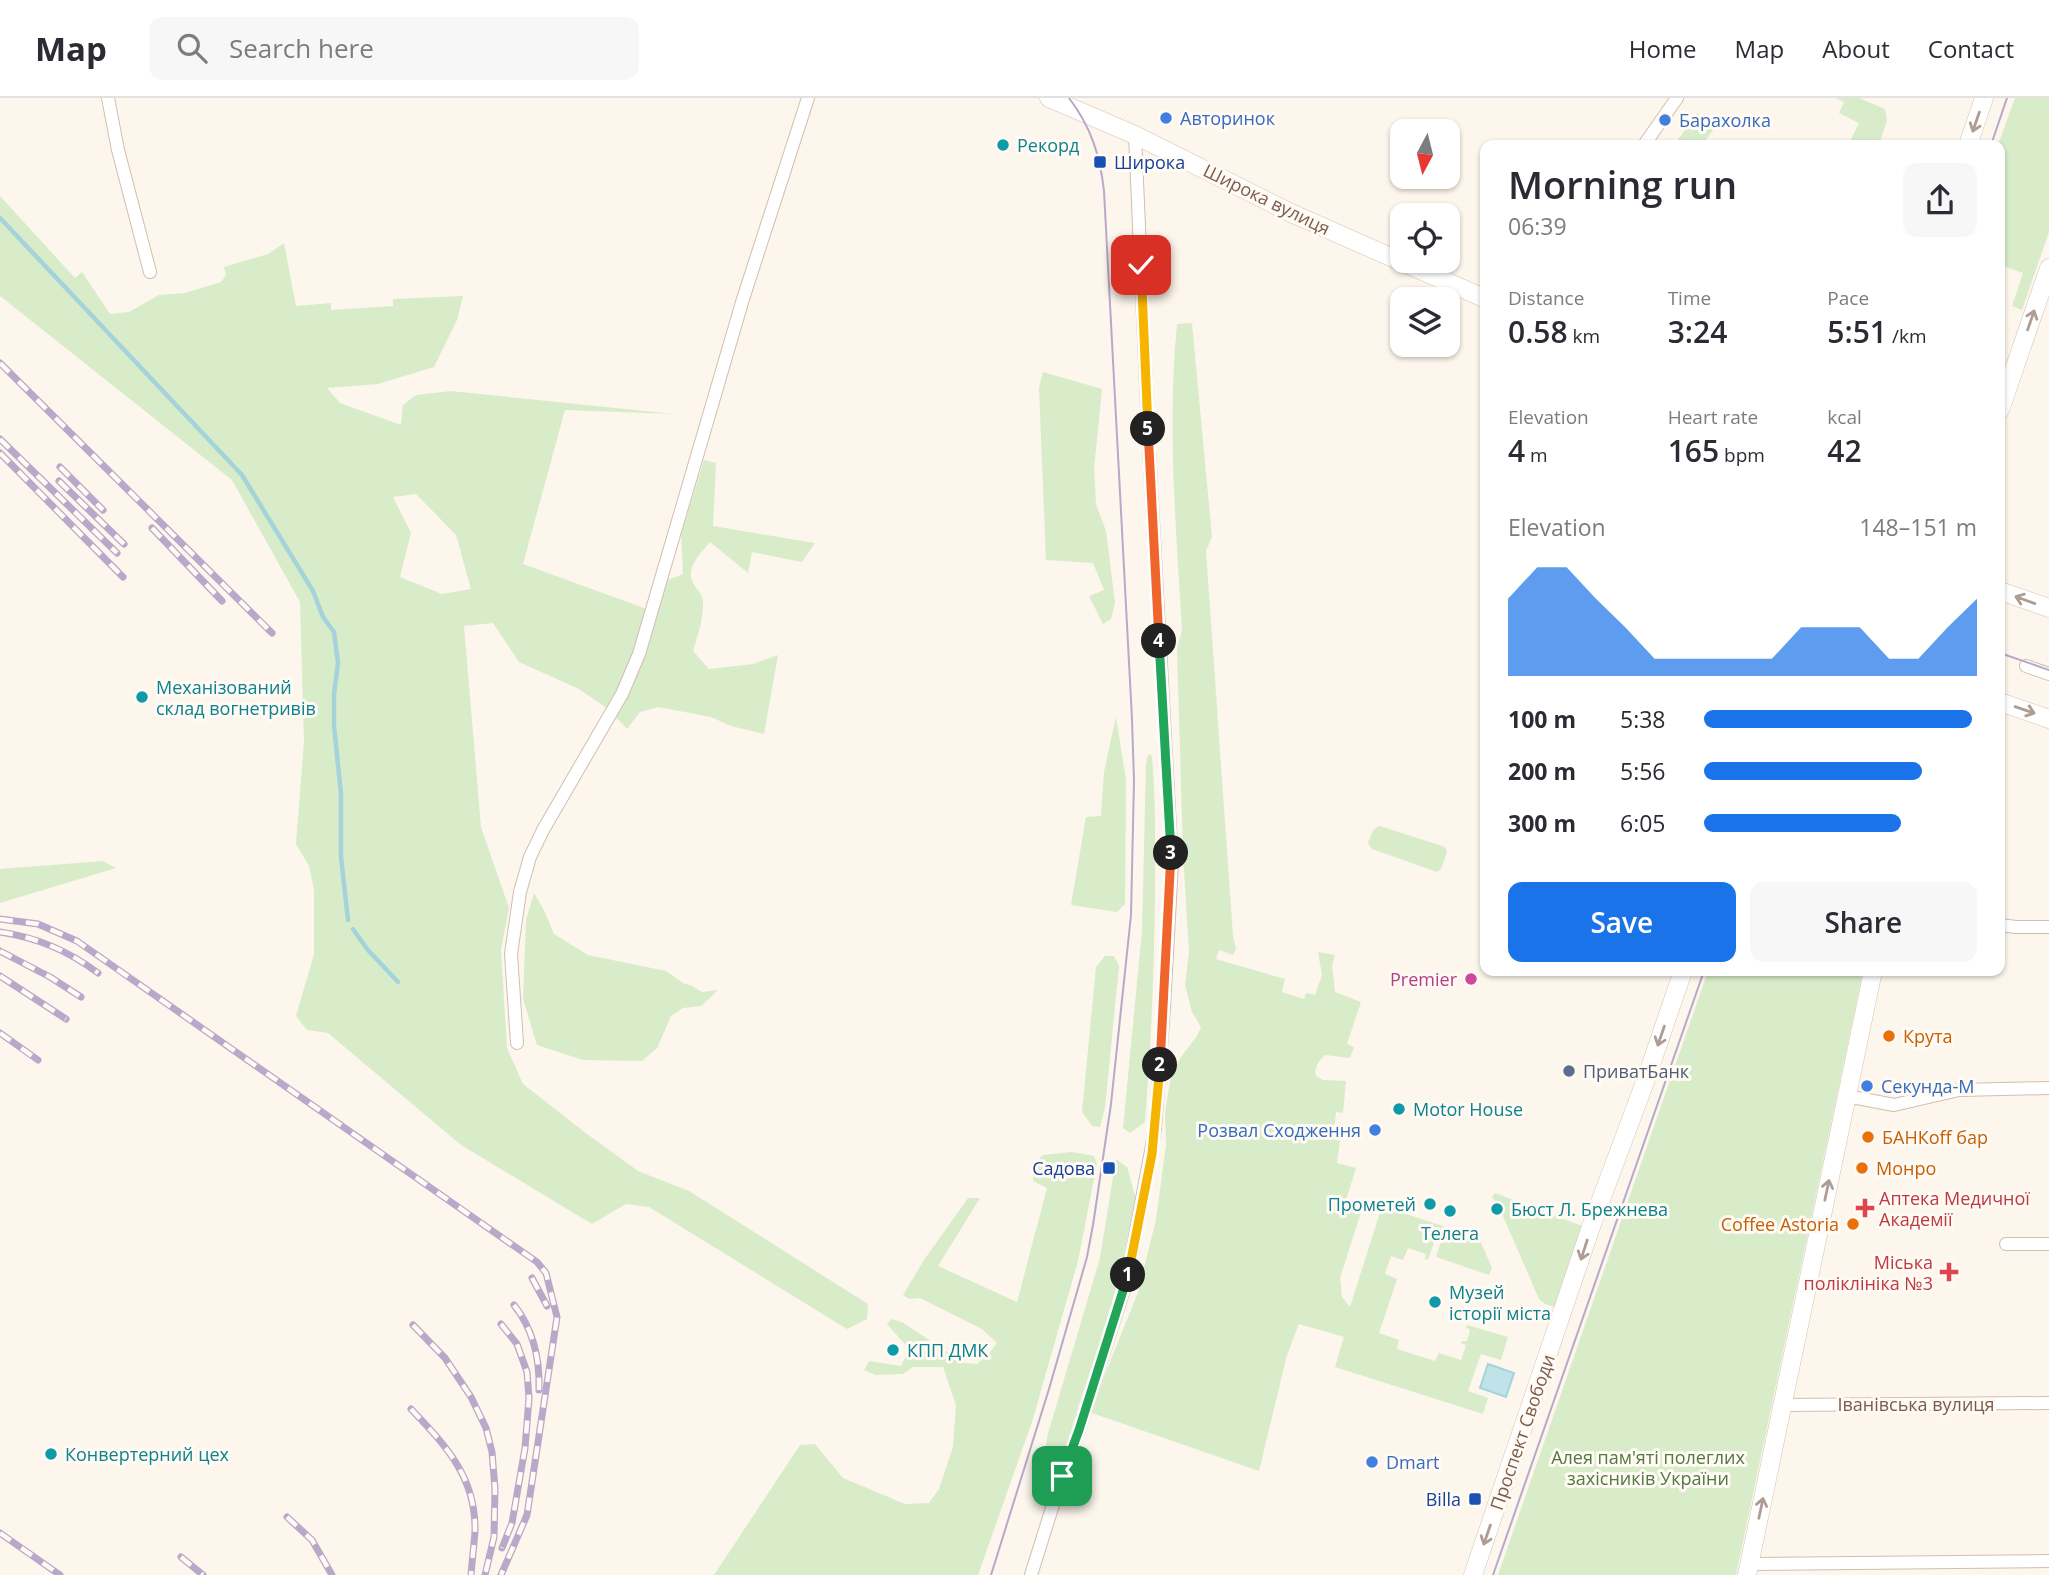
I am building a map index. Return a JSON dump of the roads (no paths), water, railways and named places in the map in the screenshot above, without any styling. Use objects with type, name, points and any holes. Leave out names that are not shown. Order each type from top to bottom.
[{"type":"main road","name":"Широка вулиця","points":[[1049,98],[1135,135],[1291,213],[1480,296]]},
{"type":"main road","points":[[1970,140],[1983,98]]},
{"type":"main road","points":[[2005,396],[2049,268]]},
{"type":"main road","points":[[2005,593],[2049,608]]},
{"type":"main road","points":[[2005,704],[2049,719]]},
{"type":"main road","name":"Проспект Свободи","points":[[1473,1575],[1593,1221],[1681,976]]},
{"type":"main road","points":[[1748,1570],[1872,976]]},
{"type":"street","points":[[108,98],[118,150],[150,272]]},
{"type":"street","points":[[517,1043],[511,954],[520,892],[530,857],[621,694],[639,654],[743,299],[808,98]]},
{"type":"street","points":[[1648,140],[1677,98]]},
{"type":"street","points":[[1031,1575],[1127,1280],[1155,1129],[1164,1007],[1172,863],[1135,135]]},
{"type":"street","points":[[2026,666],[2049,674]]},
{"type":"street","points":[[2005,926],[2049,927]]},
{"type":"street","points":[[1847,1096],[1894,1105],[1959,1090],[2049,1088]]},
{"type":"street","points":[[2006,1244],[2049,1244]]},
{"type":"street","name":"Іванівська вулиця","points":[[1782,1405],[2049,1403]]},
{"type":"street","points":[[1748,1570],[2049,1561]]},
{"type":"water","points":[[1488,1364],[1514,1373],[1506,1397],[1480,1388]]},
{"type":"waterway","points":[[0,218],[242,475],[313,591],[323,617],[334,632],[338,663],[334,726],[341,794],[341,857],[348,920]]},
{"type":"waterway","points":[[353,929],[367,949],[398,982]]},
{"type":"tram line","points":[[991,1575],[1087,1257],[1111,1104],[1131,915],[1134,781],[1132,719],[1104,191],[1093,142],[1069,98]]},
{"type":"tram line","points":[[1993,140],[2007,98]]},
{"type":"tram line","points":[[2005,655],[2049,670]]},
{"type":"tram line","points":[[1493,1575],[1702,976]]},
{"type":"railway","points":[[0,363],[272,633]]},
{"type":"railway","points":[[0,439],[117,553]]},
{"type":"railway","points":[[0,453],[123,577]]},
{"type":"railway","points":[[60,467],[103,510]]},
{"type":"railway","points":[[59,481],[124,544]]},
{"type":"railway","points":[[152,528],[222,601]]},
{"type":"railway","points":[[0,919],[38,924],[77,941],[537,1262],[546,1273],[557,1317],[527,1515],[501,1575]]},
{"type":"railway","points":[[0,932],[52,946],[98,973]]},
{"type":"railway","points":[[0,951],[81,997]]},
{"type":"railway","points":[[0,976],[66,1019]]},
{"type":"railway","points":[[0,1033],[38,1060]]},
{"type":"railway","points":[[532,1278],[547,1306]]},
{"type":"railway","points":[[514,1305],[531,1334],[538,1367],[539,1390]]},
{"type":"railway","points":[[501,1324],[517,1344],[527,1372],[529,1398],[525,1448],[512,1523],[502,1548]]},
{"type":"railway","points":[[413,1325],[445,1358],[471,1397],[486,1428],[492,1452],[495,1489],[494,1537],[485,1575]]},
{"type":"railway","points":[[411,1409],[457,1464],[470,1494],[475,1531],[471,1575]]},
{"type":"railway","points":[[287,1517],[312,1540],[332,1575]]},
{"type":"railway","points":[[0,1533],[60,1575]]},
{"type":"railway","points":[[181,1557],[203,1575]]},
{"type":"place","name":"Авторинок","points":[[1166,118]]},
{"type":"place","name":"Барахолка","points":[[1665,120]]},
{"type":"place","name":"Рекорд","points":[[1003,145]]},
{"type":"place","name":"Широка","points":[[1100,162]]},
{"type":"place","name":"Механізований склад вогнетривів","points":[[142,697]]},
{"type":"place","name":"Premier","points":[[1471,979]]},
{"type":"place","name":"Крута","points":[[1889,1036]]},
{"type":"place","name":"ПриватБанк","points":[[1569,1071]]},
{"type":"place","name":"Секунда-М","points":[[1867,1086]]},
{"type":"place","name":"Motor House","points":[[1399,1109]]},
{"type":"place","name":"Розвал Сходження","points":[[1375,1130]]},
{"type":"place","name":"БАНКoff бар","points":[[1868,1137]]},
{"type":"place","name":"Садова","points":[[1109,1168]]},
{"type":"place","name":"Монро","points":[[1862,1168]]},
{"type":"place","name":"Прометей","points":[[1430,1204]]},
{"type":"place","name":"Аптека Медичної Академії","points":[[1865,1208]]},
{"type":"place","name":"Бюст Л. Брежнева","points":[[1497,1209]]},
{"type":"place","name":"Телега","points":[[1450,1211]]},
{"type":"place","name":"Coffee Astoria","points":[[1853,1224]]},
{"type":"place","name":"Міська поліклініка №3","points":[[1949,1272]]},
{"type":"place","name":"Музей історії міста","points":[[1435,1302]]},
{"type":"place","name":"КПП ДМК","points":[[893,1350]]},
{"type":"place","name":"Конвертерний цех","points":[[51,1454]]},
{"type":"place","name":"Dmart","points":[[1372,1462]]},
{"type":"place","name":"Billa","points":[[1475,1499]]},
{"type":"park label","name":"Алея пам'яті полеглих захісників України","points":[[1648,1467]]}]
